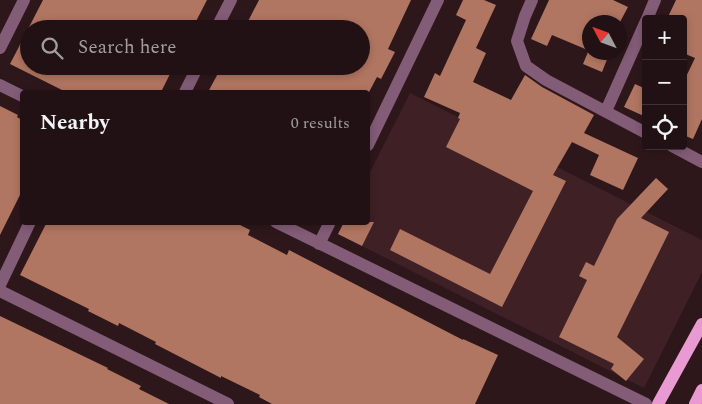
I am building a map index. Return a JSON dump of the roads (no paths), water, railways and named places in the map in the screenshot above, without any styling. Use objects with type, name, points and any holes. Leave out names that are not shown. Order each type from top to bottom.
[{"type":"main road","points":[[658,404],[702,324]]},
{"type":"main road","points":[[695,404],[702,390]]},
{"type":"street","points":[[0,48],[24,0]]},
{"type":"street","points":[[221,20],[231,0]]},
{"type":"street","points":[[370,141],[438,0]]},
{"type":"street","points":[[532,0],[517,41],[526,66],[546,80],[642,130]]},
{"type":"street","points":[[648,15],[655,0]]},
{"type":"street","points":[[606,111],[642,29]]},
{"type":"street","points":[[186,90],[194,75]]},
{"type":"street","points":[[0,85],[20,95]]},
{"type":"street","points":[[680,150],[702,162]]},
{"type":"street","points":[[0,285],[29,225]]},
{"type":"street","points":[[282,225],[646,404]]},
{"type":"street","points":[[319,244],[328,225]]},
{"type":"street","points":[[0,291],[228,404]]}]
